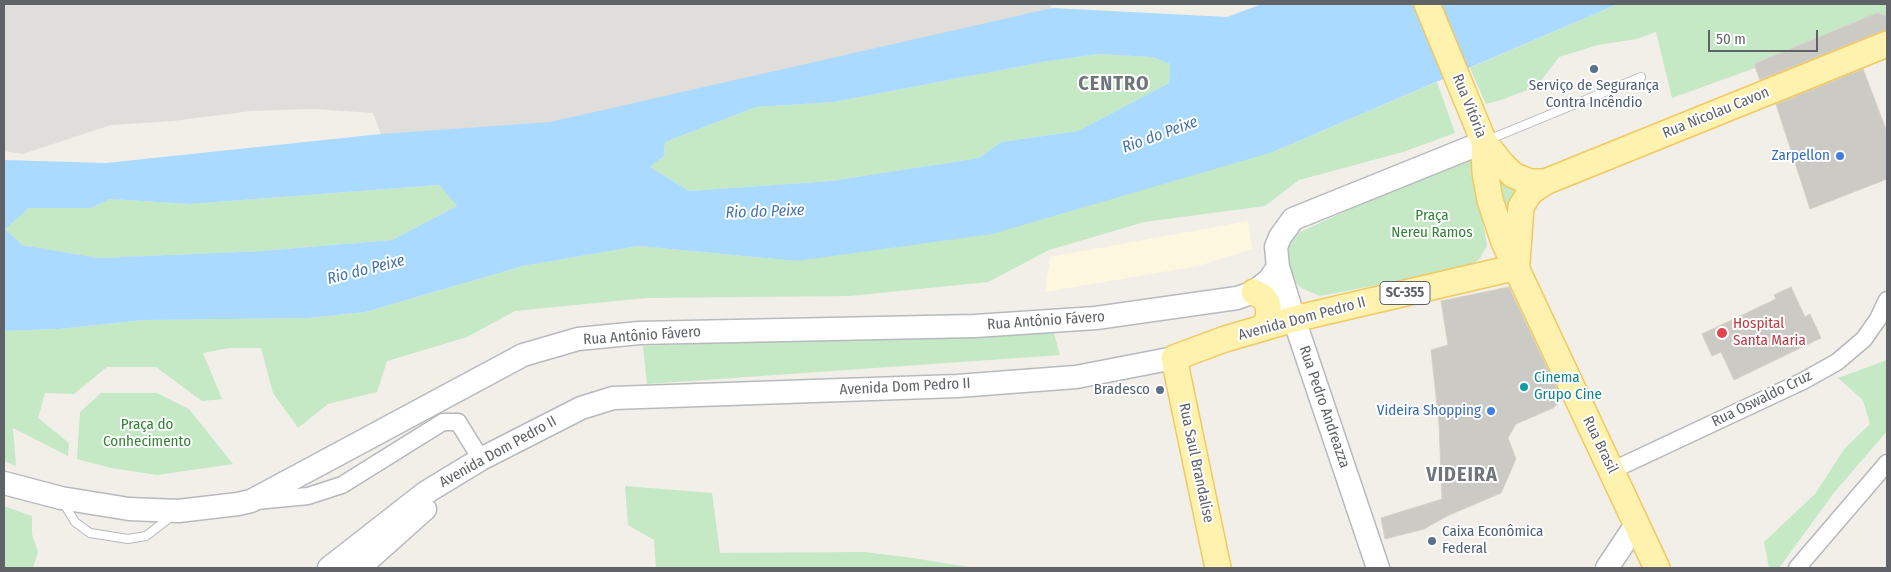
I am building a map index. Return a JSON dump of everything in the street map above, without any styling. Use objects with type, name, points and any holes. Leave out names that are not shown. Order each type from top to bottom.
[{"type":"main road","name":"Rua Vitória","points":[[1427,4],[1484,142],[1485,172],[1490,200],[1504,242],[1517,267]]},
{"type":"main road","name":"Rua Nicolau Cavon","points":[[1517,267],[1521,207],[1530,192],[1545,182],[1887,44]]},
{"type":"main road","points":[[1484,142],[1512,175],[1530,182],[1545,182]]},
{"type":"main road","name":"Rua Pedro Andreazza","points":[[1378,568],[1294,319],[1278,267],[1276,247],[1280,237],[1293,219],[1484,142]]},
{"type":"main road","name":"Rua Antônio Fávero","points":[[4,483],[36,493],[129,509],[178,511],[210,508],[251,501],[523,355],[578,339],[639,333],[975,326],[1096,318],[1211,302],[1254,292],[1270,280],[1278,267]]},
{"type":"main road","name":"Avenida Dom Pedro II","points":[[329,568],[418,498],[481,458],[581,408],[613,398],[957,386],[1076,377],[1174,358],[1225,339],[1294,319],[1517,267]]},
{"type":"main road","name":"Rua Brasil","points":[[1517,267],[1657,568]]},
{"type":"main road","points":[[1254,292],[1268,302],[1267,322],[1262,328]]},
{"type":"main road","name":"Rua Saul Brandalise","points":[[1174,358],[1218,568]]},
{"type":"main road","points":[[359,568],[481,458]]},
{"type":"main road","points":[[1607,568],[1637,523]]},
{"type":"street","name":"Rua Oswaldo Cruz","points":[[1612,470],[1803,381],[1837,362],[1864,339],[1878,319],[1887,300]]},
{"type":"street","points":[[251,501],[308,496],[342,485],[442,422],[458,422],[481,458]]},
{"type":"street","points":[[1796,568],[1887,463]]},
{"type":"lane","points":[[1484,142],[1641,77]]},
{"type":"lane","points":[[61,498],[75,522],[90,533],[128,539],[146,536],[178,511]]},
{"type":"shaded area","points":[[4,4],[1051,4],[1050,18],[962,44],[388,153],[373,113],[314,109],[251,111],[173,121],[111,125],[23,154],[4,151]]},
{"type":"shaded area","points":[[1248,221],[1252,249],[1198,266],[1045,292],[1050,257]]},
{"type":"green space","points":[[1618,4],[1887,4],[1887,19],[1886,16],[1877,13],[1754,64],[1755,68],[1672,98],[1656,32],[1636,39],[1598,45],[1559,57],[1536,87],[1486,104],[1470,68]]},
{"type":"green space","points":[[1098,54],[1152,57],[1170,64],[1169,83],[1078,131],[1001,142],[979,158],[831,181],[689,191],[650,167],[664,156],[665,142],[756,107],[834,102],[1043,62]]},
{"type":"green space","points":[[1437,82],[1455,133],[1403,152],[1299,180],[1265,206],[1144,222],[1049,250],[988,282],[850,296],[646,298],[515,311],[467,337],[387,361],[377,392],[328,404],[298,428],[273,393],[261,348],[229,348],[203,353],[222,399],[202,401],[156,367],[107,367],[74,394],[45,393],[38,418],[69,443],[68,456],[13,428],[16,466],[4,461],[4,331],[59,329],[144,320],[308,318],[365,312],[523,266],[639,246],[796,261],[1273,152]]},
{"type":"green space","name":"Praça Nereu Ramos","points":[[1471,153],[1487,246],[1480,258],[1471,267],[1320,296],[1301,288],[1294,281],[1283,248],[1294,235]]},
{"type":"green space","points":[[1493,170],[1523,186],[1514,192],[1510,200],[1508,235]]},
{"type":"green space","points":[[439,185],[457,206],[392,240],[261,251],[99,258],[22,245],[5,229],[29,208],[91,208],[110,199],[190,204]]},
{"type":"green space","points":[[1052,327],[1060,355],[647,384],[643,346]]},
{"type":"green space","points":[[1887,360],[1887,431],[1833,494],[1779,568],[1769,568],[1764,542],[1815,494],[1845,448],[1870,424],[1863,400],[1838,378]]},
{"type":"green space","name":"Praça do Conhecimento","points":[[101,393],[157,393],[189,409],[233,464],[157,475],[111,468],[77,459],[80,412]]},
{"type":"green space","points":[[625,486],[712,493],[720,553],[864,552],[969,568],[656,568],[654,540],[628,525]]},
{"type":"green space","points":[[4,506],[32,516],[32,534],[38,552],[33,568],[4,568]]},
{"type":"water","name":"Rio do Peixe","points":[[1262,4],[1618,4],[1273,152],[992,234],[796,261],[639,246],[523,266],[365,312],[308,318],[144,320],[59,329],[4,331],[4,160],[106,163],[381,134],[550,122],[1052,8],[1227,17]],"holes":[[[1098,54],[1152,57],[1170,64],[1169,83],[1078,131],[1001,142],[979,158],[831,181],[689,191],[650,167],[664,156],[665,142],[756,107],[834,102],[1043,62]],[[439,185],[457,206],[392,240],[261,251],[99,258],[22,245],[5,229],[29,208],[91,208],[110,199],[190,204]]]},
{"type":"building","points":[[1877,13],[1887,16],[1887,30],[1760,80],[1754,64]]},
{"type":"building","name":"Zarpellon","points":[[1863,69],[1887,132],[1887,179],[1810,209],[1776,104]]},
{"type":"building","name":"Videira Shopping","points":[[1509,287],[1562,400],[1553,408],[1516,424],[1508,438],[1516,459],[1501,493],[1447,516],[1424,529],[1385,539],[1381,518],[1442,499],[1439,424],[1431,350],[1448,345],[1441,301]]},
{"type":"building","name":"Hospital Santa Maria","points":[[1791,287],[1805,317],[1810,314],[1821,338],[1734,380],[1721,352],[1712,356],[1702,334],[1776,299],[1774,295]]},
{"type":"place","name":"Serviço de Segurança Contra Incêndio","points":[[1594,69]]},
{"type":"place","name":"Zarpellon","points":[[1840,156]]},
{"type":"place","name":"Hospital Santa Maria","points":[[1722,333]]},
{"type":"place","name":"Cinema Grupo Cine","points":[[1524,387]]},
{"type":"place","name":"Bradesco","points":[[1160,390]]},
{"type":"place","name":"Videira Shopping","points":[[1491,411]]},
{"type":"place","name":"Caixa Econômica Federal","points":[[1432,541]]},
{"type":"district","name":"CENTRO","points":[[1114,84]]},
{"type":"district","name":"VIDEIRA","points":[[1462,475]]}]
